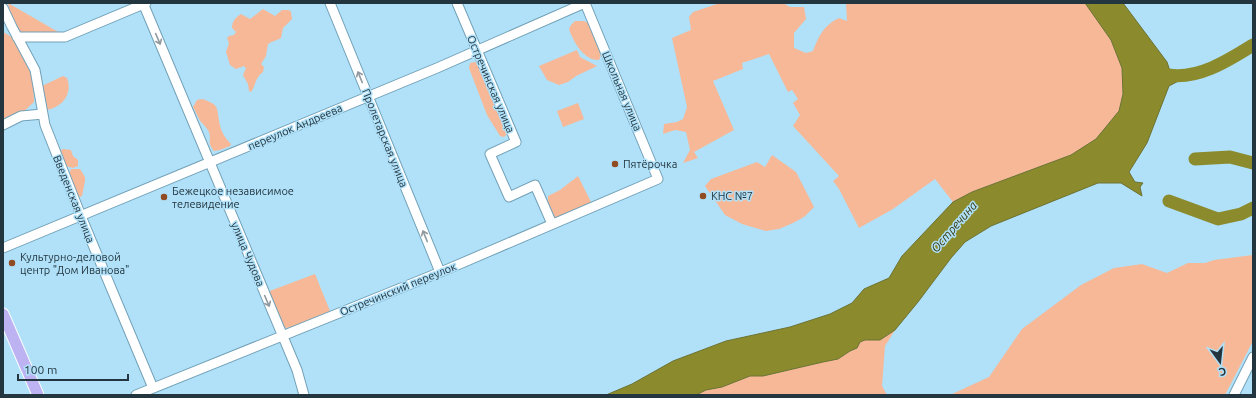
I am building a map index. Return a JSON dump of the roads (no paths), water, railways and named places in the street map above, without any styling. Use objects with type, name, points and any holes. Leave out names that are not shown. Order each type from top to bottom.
[{"type":"main road","points":[[3,314],[38,395]]},
{"type":"street","points":[[17,37],[65,37],[144,3]]},
{"type":"street","name":"улица Чудова","points":[[144,3],[209,163],[297,370],[304,395]]},
{"type":"street","name":"Пролетарская улица","points":[[330,3],[440,272]]},
{"type":"street","name":"Остречинская улица","points":[[457,3],[516,142],[490,154],[509,197],[535,185],[552,224]]},
{"type":"street","name":"переулок Андреева","points":[[3,248],[478,51],[585,3]]},
{"type":"street","name":"Школьная улица","points":[[585,3],[658,179]]},
{"type":"street","name":"Введенская улица","points":[[3,8],[35,70],[45,125],[153,388]]},
{"type":"street","points":[[3,126],[21,116],[43,114]]},
{"type":"street","name":"Остречинский переулок","points":[[136,395],[440,272],[658,179]]},
{"type":"street","points":[[1234,395],[1253,358]]},
{"type":"water","name":"Остречина","points":[[1085,3],[1123,3],[1167,62],[1170,71],[1184,72],[1186,77],[1169,86],[1147,143],[1129,172],[1135,182],[1143,183],[1140,187],[1142,196],[1121,183],[1098,183],[991,226],[965,242],[895,330],[880,340],[865,340],[860,342],[857,348],[838,359],[763,376],[750,376],[722,387],[706,390],[696,395],[606,395],[632,384],[673,361],[726,341],[790,327],[830,314],[852,303],[864,289],[889,278],[902,256],[953,202],[972,192],[1071,155],[1096,139],[1119,111],[1123,94],[1122,68],[1111,40]]},
{"type":"waterway","points":[[1168,75],[1191,75],[1202,72],[1234,57],[1253,45]]},
{"type":"waterway","points":[[1195,159],[1230,157],[1253,163]]},
{"type":"waterway","points":[[1169,201],[1218,219],[1241,214],[1253,208]]},
{"type":"place","name":"Пятёрочка","points":[[615,164]]},
{"type":"place","name":"КНС №7","points":[[703,196]]},
{"type":"place","name":"Бежецкое независимое телевидение","points":[[164,197]]},
{"type":"place","name":"Культурно-деловой центр \"Дом Иванова\"","points":[[12,263]]}]
